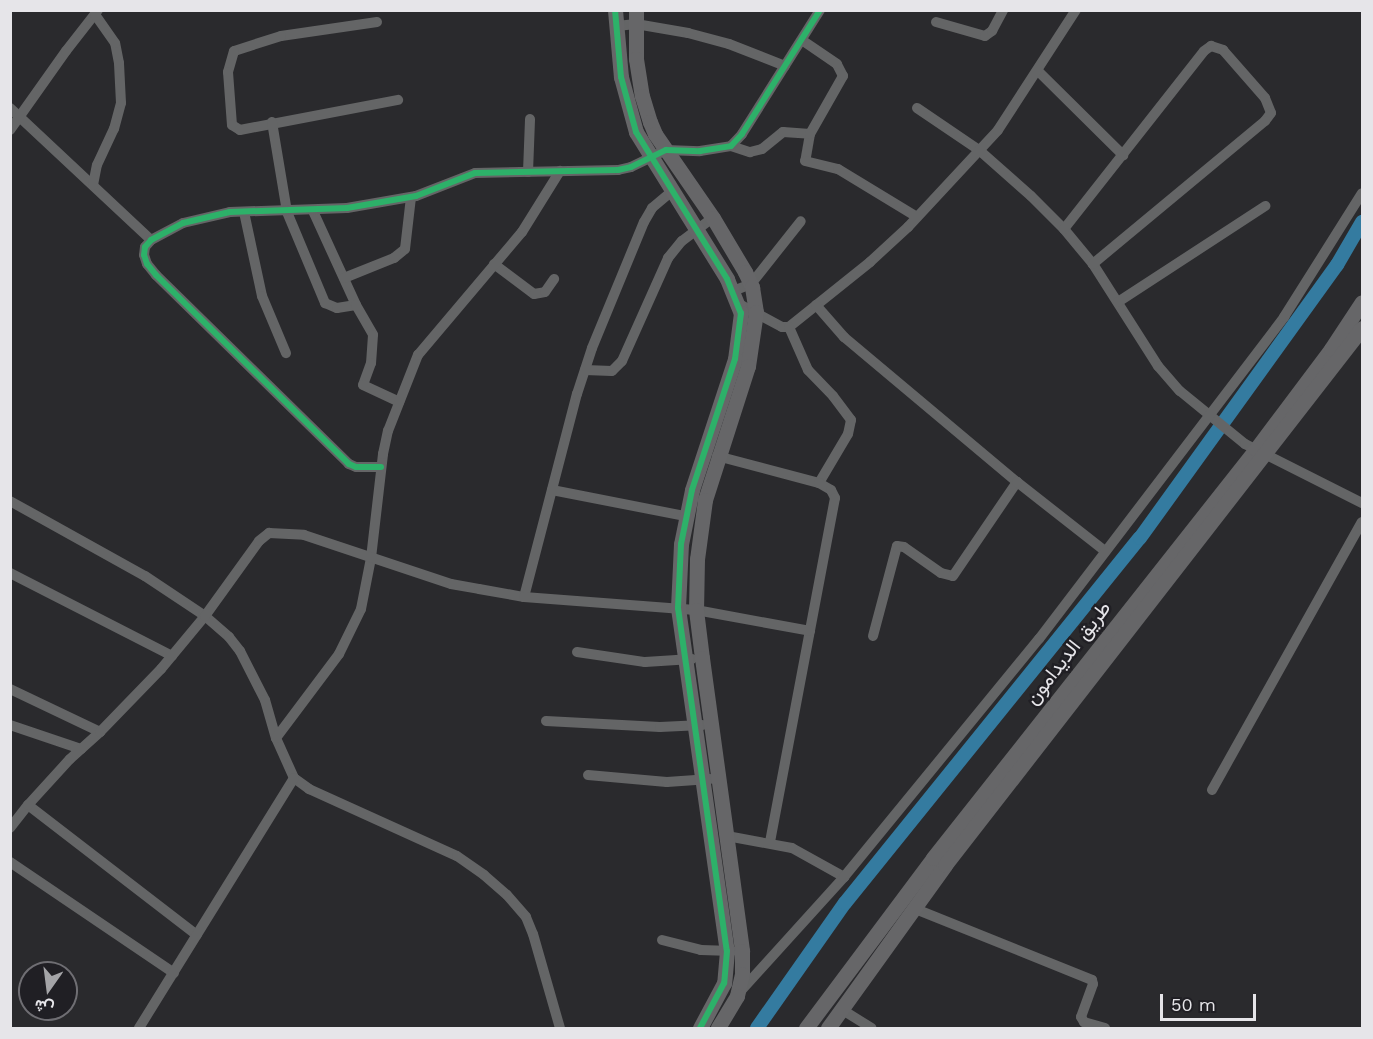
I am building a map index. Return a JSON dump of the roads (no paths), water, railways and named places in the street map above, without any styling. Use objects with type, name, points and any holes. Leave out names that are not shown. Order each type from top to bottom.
[{"type":"street","points":[[731,146],[742,134],[820,10]]},
{"type":"street","points":[[936,22],[985,36],[993,31],[1003,10]]},
{"type":"street","points":[[736,298],[782,327],[789,327],[870,262],[917,217],[1006,120],[1076,10]]},
{"type":"street","points":[[10,130],[37,89],[96,12],[115,43],[119,63],[120,103],[114,129],[97,165],[93,185]]},
{"type":"street","points":[[700,1029],[724,983],[734,951],[727,836],[711,724],[678,608],[685,516],[706,441],[735,359],[740,322],[736,298],[636,132],[621,77],[616,18],[636,17],[698,35],[786,66]]},
{"type":"street","points":[[636,17],[636,59],[642,96],[655,134],[713,218],[751,284],[756,312],[748,366],[717,456],[699,531],[694,659],[695,726],[702,780],[734,951],[742,974],[737,996]]},
{"type":"street","points":[[377,22],[281,36],[234,51],[228,72],[232,125],[240,130],[272,122],[398,100]]},
{"type":"street","points":[[801,40],[837,64],[843,76],[810,134],[805,161],[838,169],[917,217]]},
{"type":"street","points":[[1064,229],[1204,51],[1211,46],[1223,50],[1271,107],[1271,113],[1265,122],[1094,264]]},
{"type":"street","points":[[1038,70],[1123,155]]},
{"type":"street","points":[[10,108],[151,240]]},
{"type":"street","points":[[917,108],[979,150],[1032,196],[1064,229],[1094,264],[1165,376],[1213,419],[1256,449],[1362,503]]},
{"type":"street","points":[[528,172],[530,119]]},
{"type":"street","points":[[272,122],[287,212],[325,303],[337,308],[356,305]]},
{"type":"street","points":[[381,467],[356,467],[349,464],[223,340],[147,264],[145,247],[151,240],[183,223],[230,212],[313,211],[411,197],[476,173],[618,170],[631,167],[666,150],[700,150],[731,146],[750,152],[762,149],[783,132],[810,134]]},
{"type":"street","points":[[276,738],[339,654],[362,609],[388,431],[413,365],[424,345],[526,227],[560,171]]},
{"type":"street","points":[[524,597],[585,369],[609,302],[644,222],[652,208],[672,191]]},
{"type":"street","points":[[718,1029],[737,996],[844,877],[1039,639],[1105,551],[1213,419],[1284,317],[1362,193]]},
{"type":"street","points":[[344,278],[394,258],[405,249],[411,197]]},
{"type":"street","points":[[1118,302],[1265,206]]},
{"type":"street","points":[[313,211],[356,305],[373,335],[371,363],[363,385],[399,402]]},
{"type":"street","points":[[244,212],[262,296],[286,353]]},
{"type":"street","points":[[585,369],[612,371],[622,361],[668,258],[682,241],[713,218]]},
{"type":"street","points":[[736,298],[751,284],[801,221]]},
{"type":"street","points":[[494,264],[534,294],[545,292],[554,279]]},
{"type":"street","name":"طريق الديدامون","points":[[806,1029],[939,862],[1256,449],[1331,349],[1362,302]]},
{"type":"street","points":[[816,304],[844,338],[1017,482],[1105,551]]},
{"type":"street","points":[[789,327],[808,370],[851,420],[848,434],[819,483]]},
{"type":"street","name":"طريق الديدامون","points":[[1256,449],[1362,328]]},
{"type":"street","points":[[717,456],[819,483],[831,490],[835,498],[835,510],[770,843]]},
{"type":"street","points":[[873,636],[897,546],[904,547],[941,573],[953,576],[1017,482]]},
{"type":"street","points":[[552,490],[685,516]]},
{"type":"street","points":[[10,501],[88,542],[205,616],[240,651],[265,699],[276,738],[294,778],[309,789],[457,856],[507,895],[526,917],[533,934],[560,1029]]},
{"type":"street","points":[[1212,790],[1362,522]]},
{"type":"street","points":[[10,828],[28,805],[172,656],[205,616],[259,540],[269,533],[304,535],[451,584],[524,597],[696,610],[810,631]]},
{"type":"street","points":[[10,573],[172,656]]},
{"type":"street","points":[[577,652],[645,662],[694,659]]},
{"type":"street","points":[[10,689],[100,732]]},
{"type":"street","points":[[546,721],[647,727],[711,724]]},
{"type":"street","points":[[10,725],[81,749]]},
{"type":"street","points":[[588,775],[667,782],[719,778]]},
{"type":"street","points":[[139,1029],[294,778]]},
{"type":"street","points":[[28,805],[197,935]]},
{"type":"street","points":[[727,836],[770,843],[804,853],[844,877]]},
{"type":"street","points":[[10,862],[174,973]]},
{"type":"street","name":"طريق الديدامون","points":[[828,1029],[913,908],[939,862]]},
{"type":"street","points":[[913,908],[1092,980],[1093,984],[1081,1017],[1084,1022],[1105,1029]]},
{"type":"street","points":[[662,940],[701,950],[734,951]]},
{"type":"street","points":[[841,1009],[871,1029]]},
{"type":"waterway","points":[[757,1028],[845,903],[1140,538],[1337,265],[1362,222]]}]
